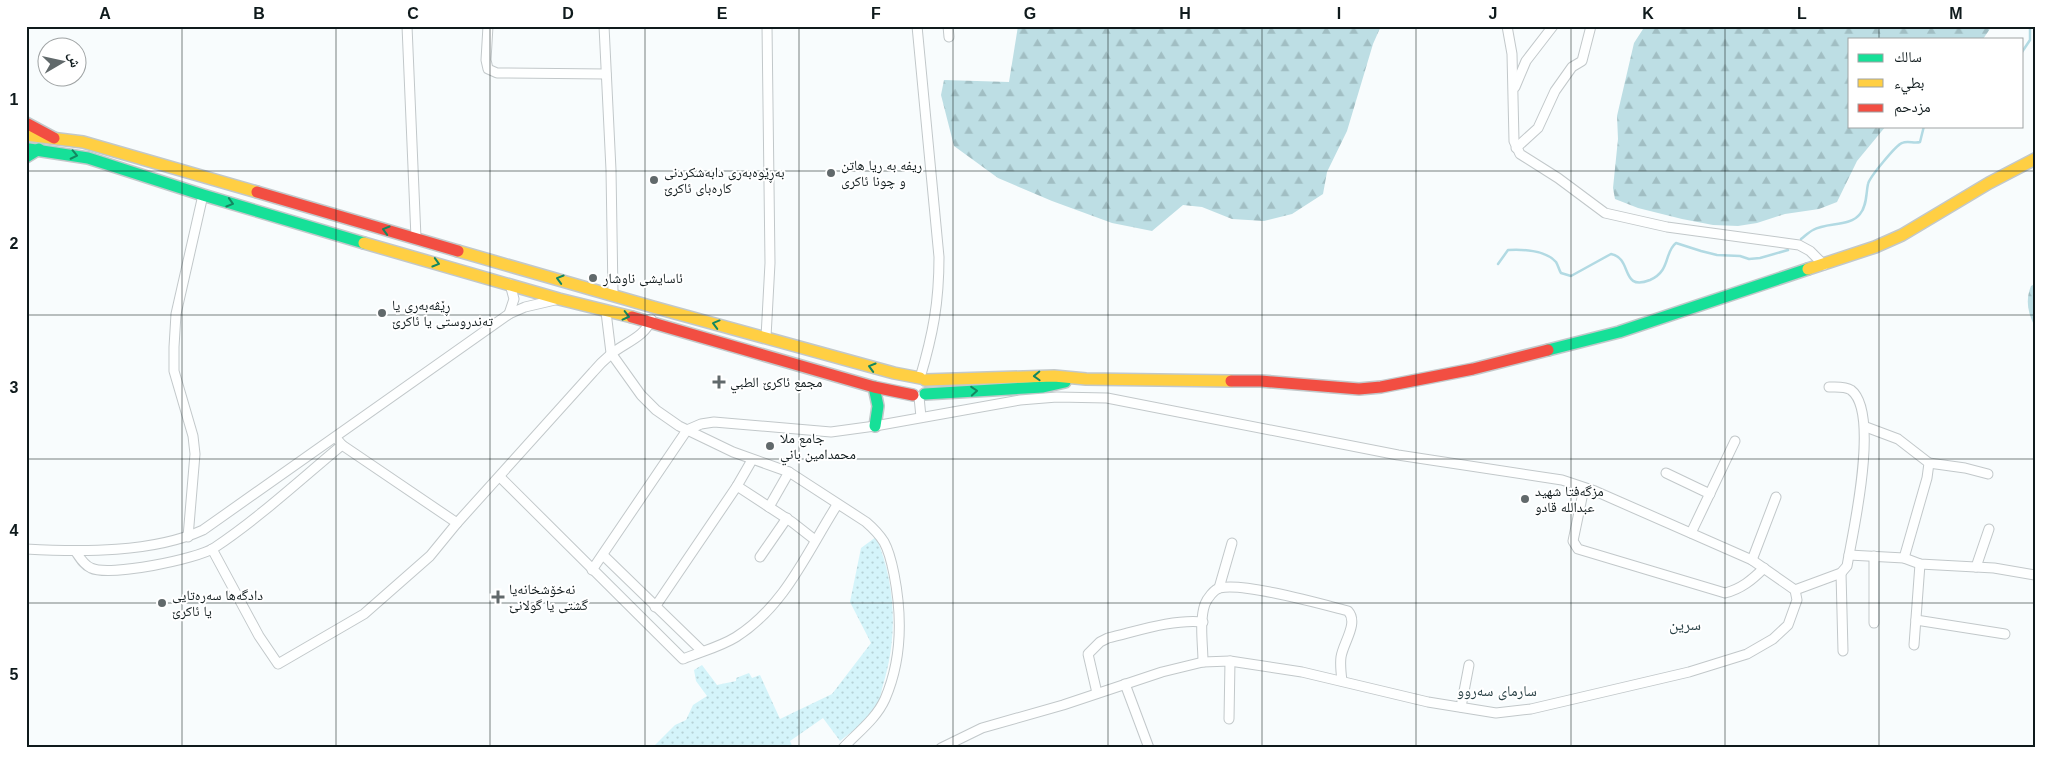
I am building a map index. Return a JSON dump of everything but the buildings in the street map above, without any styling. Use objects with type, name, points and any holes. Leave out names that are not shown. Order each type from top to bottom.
[{"type":"main road","points":[[26,123],[54,138]]},
{"type":"main road","points":[[26,135],[83,142],[653,306],[894,373],[922,379],[928,389],[919,395]]},
{"type":"main road","points":[[26,149],[39,149],[88,158],[203,196],[559,299],[650,322],[874,388],[919,395],[1043,386],[1086,379]]},
{"type":"main road","points":[[26,156],[39,149]]},
{"type":"main road","points":[[919,395],[910,389],[910,383],[914,379],[1054,376],[1086,379],[1261,381],[1359,389],[1381,387],[1473,369],[1619,332],[1875,248],[1902,235],[1989,183],[2035,159]]},
{"type":"main road","points":[[317,229],[323,211]]},
{"type":"main road","points":[[874,388],[878,406],[875,426]]},
{"type":"street","points":[[407,26],[416,238]]},
{"type":"street","points":[[488,26],[486,60],[488,69],[497,73],[606,74]]},
{"type":"street","points":[[604,26],[611,170],[613,294]]},
{"type":"street","points":[[766,337],[770,263],[767,26]]},
{"type":"street","points":[[917,26],[938,256],[939,292],[932,337],[922,379]]},
{"type":"street","points":[[948,26],[950,37]]},
{"type":"street","points":[[1507,26],[1512,54],[1516,148],[1520,154],[1558,178],[1605,213],[1667,227],[1799,245],[1810,251],[1824,264]]},
{"type":"street","points":[[1513,90],[1526,61],[1553,26]]},
{"type":"street","points":[[1516,148],[1538,128],[1555,91],[1572,67],[1582,60],[1591,26]]},
{"type":"street","points":[[188,537],[195,454],[193,436],[174,371],[174,347],[176,314],[203,196]]},
{"type":"street","points":[[509,314],[514,299],[510,284]]},
{"type":"street","points":[[76,552],[83,562],[92,569],[105,571],[128,570],[176,560],[212,549],[274,502],[394,394],[509,314],[533,304],[559,299]]},
{"type":"street","points":[[212,549],[259,636],[278,664],[364,614],[430,556],[457,523],[611,353],[623,347],[650,322],[653,306]]},
{"type":"street","points":[[606,312],[611,353],[641,395],[656,410],[687,430],[752,460],[789,472],[815,487],[837,505],[876,530],[885,544],[897,593],[900,620],[893,675],[886,699],[877,713],[843,748]]},
{"type":"street","points":[[1795,590],[1841,572],[1847,566],[1861,486],[1866,427],[1858,398],[1847,388],[1829,387]]},
{"type":"street","points":[[919,395],[921,417]]},
{"type":"street","points":[[592,570],[687,430],[701,424],[714,422],[831,432],[1020,400],[1057,396],[1107,398],[1398,455],[1562,480],[1752,560],[1795,590],[1797,600],[1788,625],[1774,639],[1748,654],[1689,672],[1531,709],[1496,713],[1428,702],[1302,672],[1230,661],[1203,662],[1162,672],[982,728],[940,748]]},
{"type":"street","points":[[1866,427],[1898,439],[1929,463],[1966,468],[1988,474]]},
{"type":"street","points":[[1691,533],[1735,441]]},
{"type":"street","points":[[26,549],[76,552],[147,545],[188,537],[221,519],[339,442]]},
{"type":"street","points":[[339,442],[457,523]]},
{"type":"street","points":[[655,607],[737,486],[752,460]]},
{"type":"street","points":[[1904,558],[1927,478],[1929,463]]},
{"type":"street","points":[[769,507],[789,472]]},
{"type":"street","points":[[1666,473],[1710,494]]},
{"type":"street","points":[[500,477],[683,660],[734,638],[761,619],[796,576],[815,540],[837,505]]},
{"type":"street","points":[[737,486],[787,518],[815,540]]},
{"type":"street","points":[[1584,488],[1573,541],[1578,549],[1724,592],[1746,585],[1764,568]]},
{"type":"street","points":[[1752,560],[1776,497]]},
{"type":"street","points":[[760,557],[787,518]]},
{"type":"street","points":[[1976,567],[1988,529]]},
{"type":"street","points":[[1219,588],[1232,543]]},
{"type":"street","points":[[603,554],[702,651]]},
{"type":"street","points":[[1849,555],[1904,558],[1920,564],[1976,567],[2022,572],[2035,576]]},
{"type":"street","points":[[1874,556],[1874,623]]},
{"type":"street","points":[[1914,645],[1920,564]]},
{"type":"street","points":[[1841,572],[1843,650]]},
{"type":"street","points":[[1203,662],[1205,605],[1212,593],[1219,588],[1238,587],[1348,611],[1353,621],[1341,657],[1342,681]]},
{"type":"street","points":[[1916,620],[2005,634]]},
{"type":"street","points":[[1097,693],[1088,654],[1100,642],[1108,638],[1172,623],[1203,622]]},
{"type":"street","points":[[1230,661],[1230,719]]},
{"type":"street","points":[[1462,707],[1470,665]]},
{"type":"street","points":[[1125,684],[1149,748]]},
{"type":"green space","points":[[1018,26],[1381,26],[1373,44],[1347,131],[1327,172],[1323,194],[1292,214],[1264,221],[1232,219],[1202,207],[1183,205],[1152,231],[1112,223],[1052,201],[998,178],[954,146],[941,95],[944,80],[1009,82]]},
{"type":"green space","points":[[1645,26],[1992,26],[1984,38],[1848,38],[1848,128],[1884,128],[1857,161],[1837,202],[1819,209],[1785,214],[1757,223],[1738,226],[1713,225],[1682,219],[1638,208],[1615,199],[1613,188],[1618,139],[1617,116],[1634,43]]},
{"type":"green space","points":[[2035,284],[2035,327],[2029,312],[2028,302],[2029,291],[2031,286]]},
{"type":"shaded area","points":[[876,537],[888,573],[893,611],[893,629],[888,667],[879,702],[874,712],[865,721],[840,741],[823,718],[790,741],[793,748],[644,748],[648,745],[654,746],[675,725],[686,720],[693,705],[707,696],[696,681],[694,670],[702,665],[717,685],[736,681],[736,678],[749,673],[752,678],[760,675],[780,719],[832,694],[871,643],[850,602],[861,548]]},
{"type":"waterway","points":[[2024,49],[2030,40],[2030,26]]},
{"type":"waterway","points":[[1801,239],[1819,228],[1844,223],[1856,218],[1864,207],[1868,184],[1878,169],[1894,149],[1902,143],[1920,142],[1924,128]]},
{"type":"waterway","points":[[1498,264],[1508,250],[1533,251],[1552,258],[1561,273],[1571,276],[1611,254],[1622,261],[1634,282],[1641,282],[1650,280],[1661,272],[1672,247],[1676,243],[1717,255],[1740,256],[1749,259],[1788,250]]},
{"type":"traffic: fast","points":[[29,149],[88,158],[203,195],[364,243]]},
{"type":"traffic: fast","points":[[26,157],[39,149]]},
{"type":"traffic: fast","points":[[1548,350],[1619,332],[1808,269]]},
{"type":"traffic: fast","points":[[925,394],[1043,387],[1065,382]]},
{"type":"traffic: fast","points":[[874,387],[878,406],[875,426]]},
{"type":"traffic: slow","points":[[26,135],[83,142],[257,192]]},
{"type":"traffic: slow","points":[[1808,269],[1875,247],[1902,235],[1989,183],[2035,159]]},
{"type":"traffic: slow","points":[[364,243],[559,299],[632,317]]},
{"type":"traffic: slow","points":[[458,251],[653,307],[894,373],[920,378]]},
{"type":"traffic: slow","points":[[925,380],[1054,376],[1086,379],[1231,381]]},
{"type":"traffic: jam","points":[[26,123],[54,138]]},
{"type":"traffic: jam","points":[[257,192],[458,251]]},
{"type":"traffic: jam","points":[[632,317],[874,387],[913,395]]},
{"type":"traffic: jam","points":[[1231,381],[1261,381],[1359,389],[1381,387],[1473,369],[1548,350]]},
{"type":"place","name":"ريفه به ريا هاتن و چونا ئاكرى","points":[[831,173]]},
{"type":"place","name":"بەڕێوەبەری دابەشکردنی کارەبای ئاکرێ","points":[[654,180]]},
{"type":"place","name":"ئاسايشى ناوشار","points":[[593,278]]},
{"type":"place","name":"ڕێڤەبەری یا تەندروستی یا ئاکرێ","points":[[382,313]]},
{"type":"place","name":"مجمع ئاکرێ الطبي","points":[[719,382]]},
{"type":"place","name":"جامع ملا محمدامين باني","points":[[770,446]]},
{"type":"place","name":"مزگەفتا شهيد عبدالله قادو","points":[[1525,499]]},
{"type":"place","name":"نەخۆشخانەیا گشتی یا گولانێ","points":[[498,597]]},
{"type":"place","name":"دادگەها سەرەتایی یا ئاکرێ","points":[[162,603]]},
{"type":"district","name":"سرين","points":[[1685,624]]},
{"type":"district","name":"سارمای سەروو","points":[[1497,691]]}]
